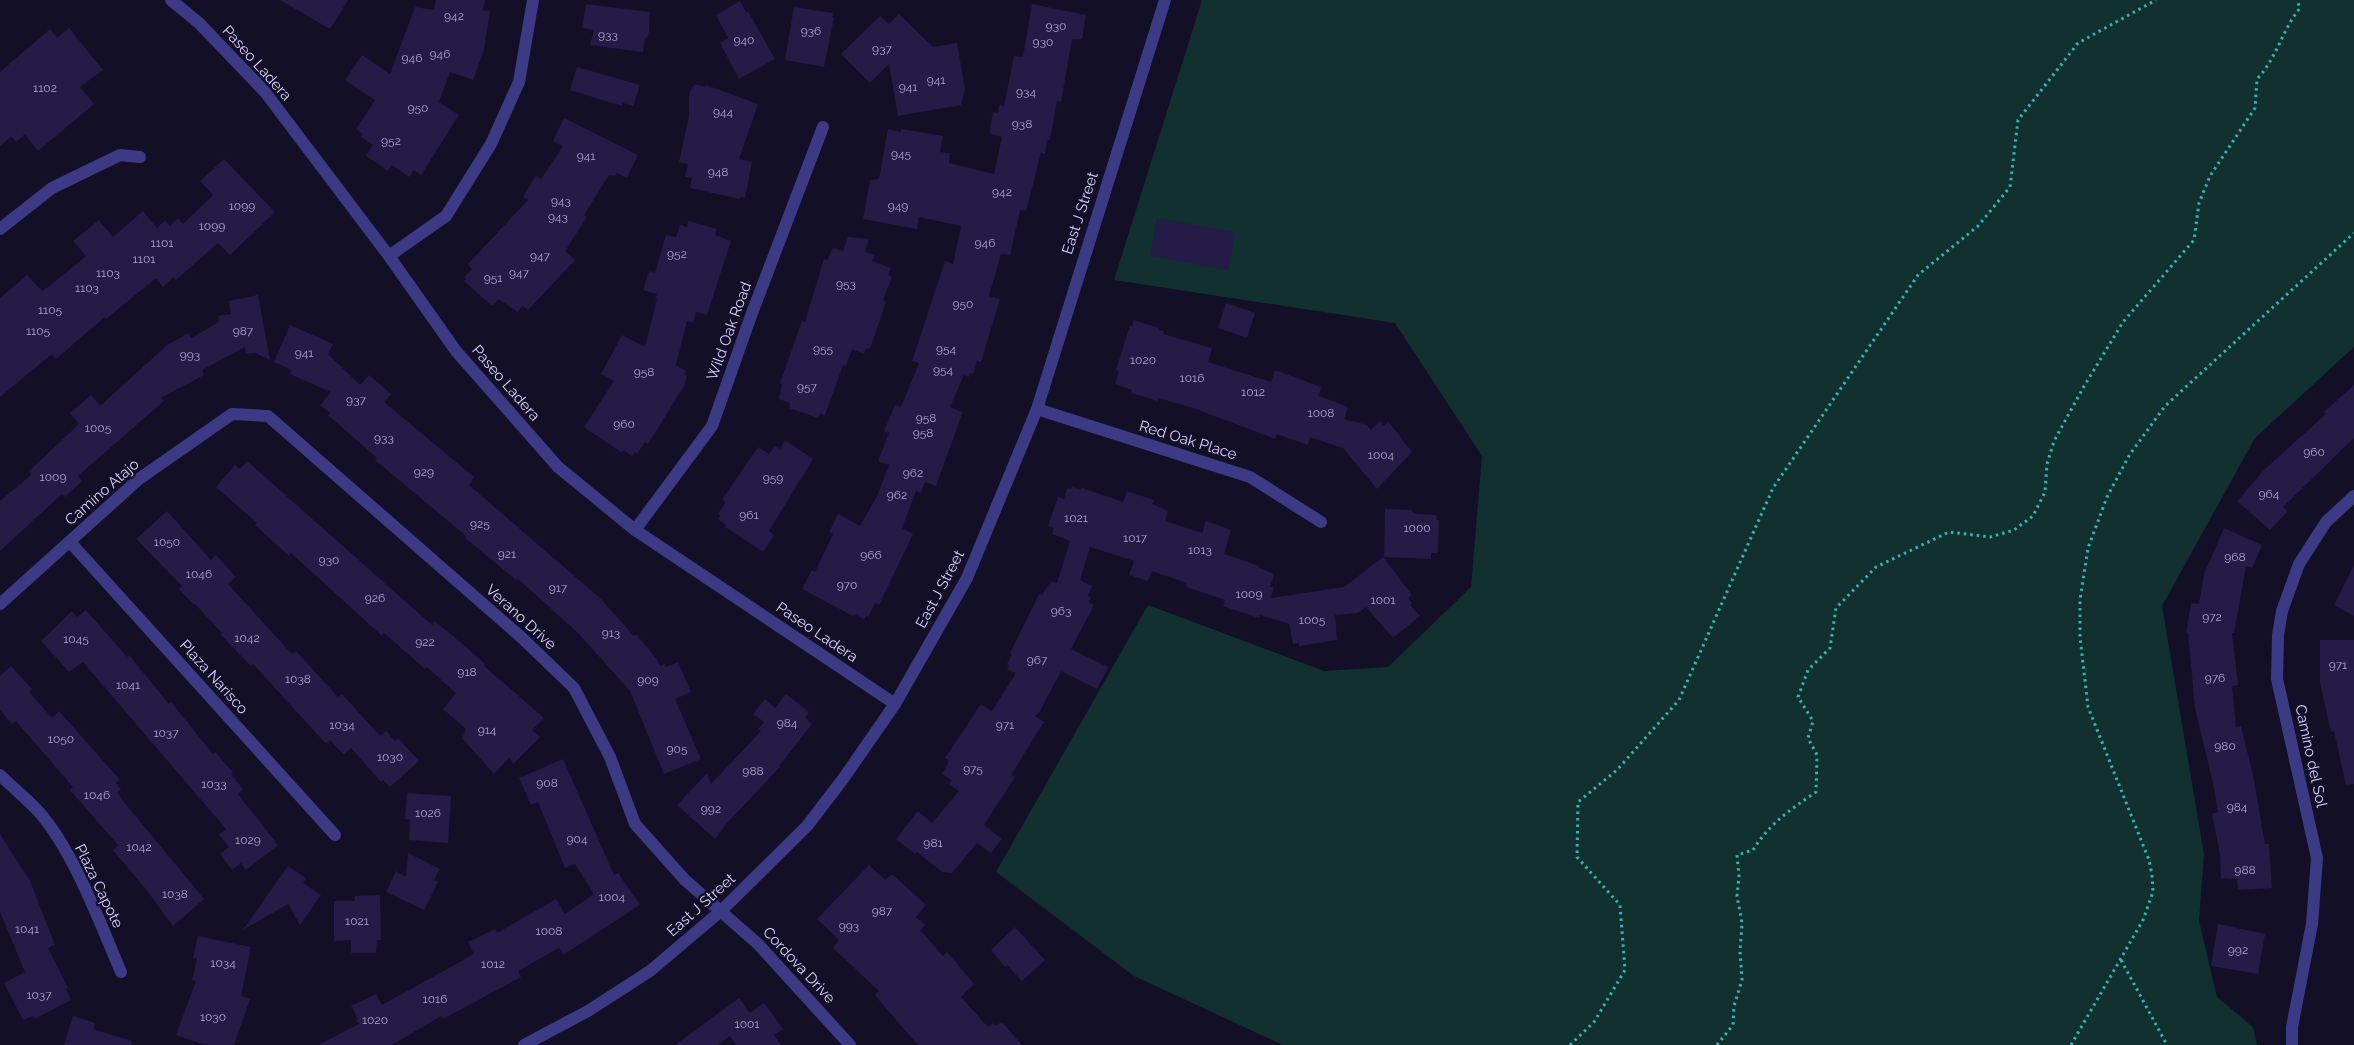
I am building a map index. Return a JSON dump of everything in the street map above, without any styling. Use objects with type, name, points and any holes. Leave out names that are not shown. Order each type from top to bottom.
[{"type":"street","name":"Paseo Ladera","points":[[171,0],[199,23],[265,92],[389,256],[456,351],[558,467],[635,530],[895,704]]},
{"type":"street","points":[[389,256],[446,216],[491,144],[519,82],[533,0]]},
{"type":"street","name":"East J Street","points":[[524,1045],[588,1011],[650,971],[722,910],[807,826],[843,780],[895,704],[967,578],[1037,409],[1165,0]]},
{"type":"street","name":"Wild Oak Road","points":[[635,530],[712,426],[823,127]]},
{"type":"street","points":[[0,230],[52,188],[120,155],[140,157]]},
{"type":"street","name":"Red Oak Place","points":[[1037,409],[1250,477],[1321,522]]},
{"type":"street","name":"Camino Atajo","points":[[0,604],[139,479],[232,414]]},
{"type":"street","name":"Verano Drive","points":[[232,414],[268,416],[521,637],[574,688],[610,757],[635,824],[685,880],[722,910]]},
{"type":"street","name":"Camino del Sol","points":[[2292,1045],[2292,1027],[2312,924],[2317,858],[2277,679],[2278,635],[2282,611],[2299,564],[2326,522],[2354,496]]},
{"type":"street","name":"Plaza Narisco","points":[[70,542],[335,835]]},
{"type":"street","name":"Plaza Capote","points":[[0,776],[40,813],[77,871],[121,972]]},
{"type":"street","name":"Cordova Drive","points":[[722,910],[758,944],[850,1045]]},
{"type":"path","points":[[1570,1045],[1594,1022],[1625,970],[1620,905],[1577,857],[1578,802],[1617,770],[1679,700],[1773,488],[1918,275],[1978,226],[2010,187],[2018,120],[2078,43],[2156,0]]},
{"type":"path","points":[[1717,1045],[1733,1025],[1734,1006],[1742,980],[1740,951],[1742,923],[1736,896],[1739,876],[1738,855],[1753,850],[1764,834],[1780,817],[1816,792],[1817,754],[1808,738],[1813,721],[1798,697],[1808,670],[1830,648],[1836,608],[1876,567],[1948,532],[1990,537],[2014,530],[2033,516],[2044,492],[2047,464],[2054,441],[2083,388],[2124,322],[2194,240],[2199,203],[2210,176],[2255,108],[2257,79],[2269,67],[2289,21],[2300,8],[2297,0]]},
{"type":"path","points":[[2071,1045],[2143,920],[2153,892],[2149,860],[2088,707],[2080,637],[2080,600],[2088,548],[2107,497],[2130,454],[2166,406],[2354,233]]},
{"type":"path","points":[[2121,960],[2167,1045]]},
{"type":"green space","points":[[1202,0],[2354,0],[2354,347],[2255,438],[2162,606],[2204,854],[2199,921],[2217,997],[2253,1027],[2257,1045],[1283,1045],[1134,976],[996,872],[1148,605],[1324,671],[1388,667],[1471,587],[1482,456],[1395,323],[1114,280]]},
{"type":"building","points":[[280,0],[348,0],[330,29]]},
{"type":"building","points":[[436,0],[485,0],[483,10],[490,11],[484,50],[473,80],[450,72],[439,102],[459,115],[421,175],[414,170],[409,177],[392,165],[388,171],[366,156],[373,145],[361,137],[363,134],[356,129],[375,100],[345,80],[362,55],[390,74],[415,7],[434,10]]},
{"type":"building","points":[[740,1],[746,12],[748,11],[775,59],[739,79],[720,43],[728,38],[716,15]]},
{"type":"building","points":[[586,4],[650,12],[649,32],[647,38],[645,38],[643,52],[590,45],[594,30],[582,28]]},
{"type":"building","points":[[1032,4],[1086,15],[1082,39],[1072,39],[1061,102],[1057,101],[1050,140],[1047,140],[1045,154],[1041,153],[1026,211],[1020,210],[1010,255],[1001,254],[989,296],[1000,299],[981,362],[977,361],[973,374],[970,373],[969,377],[964,375],[950,407],[962,412],[962,414],[936,486],[925,482],[921,493],[916,491],[902,528],[913,534],[879,605],[875,603],[868,617],[866,616],[864,619],[854,614],[853,616],[802,589],[812,570],[815,572],[833,534],[829,532],[838,514],[860,526],[877,496],[889,465],[878,461],[889,433],[884,431],[895,405],[901,407],[919,363],[912,361],[945,261],[953,264],[961,226],[919,217],[917,229],[863,219],[870,180],[879,179],[888,129],[901,132],[901,129],[943,136],[940,152],[950,153],[949,163],[994,174],[1002,137],[989,133],[993,112],[998,113],[999,105],[1004,106],[1014,56],[1023,57]]},
{"type":"building","points":[[794,7],[833,13],[832,17],[834,18],[824,67],[785,60]]},
{"type":"building","points":[[899,14],[933,47],[957,43],[965,89],[961,105],[898,116],[889,64],[870,83],[841,54],[880,16],[889,24]]},
{"type":"building","points":[[69,28],[103,70],[80,87],[94,104],[38,151],[25,134],[16,142],[12,136],[0,146],[0,72],[50,29],[57,38]]},
{"type":"building","points":[[577,67],[640,85],[633,106],[623,103],[622,106],[570,90]]},
{"type":"building","points":[[695,84],[705,87],[706,85],[758,104],[739,159],[752,162],[745,198],[740,197],[740,199],[690,188],[692,178],[685,177],[688,164],[679,162],[689,116],[689,93]]},
{"type":"building","points":[[564,118],[638,155],[627,178],[617,173],[615,176],[609,175],[584,215],[587,217],[565,251],[575,260],[528,310],[523,306],[517,312],[499,299],[492,306],[464,281],[466,279],[464,277],[472,269],[468,264],[528,200],[523,197],[536,176],[541,179],[563,146],[553,141]]},
{"type":"building","points":[[224,159],[275,212],[230,255],[218,243],[176,280],[173,277],[163,287],[156,278],[106,319],[105,317],[56,359],[52,354],[0,397],[0,298],[27,275],[42,291],[51,285],[86,256],[73,241],[99,220],[113,237],[143,211],[157,228],[165,220],[170,226],[178,218],[183,224],[213,195],[200,181]]},
{"type":"building","points":[[1157,218],[1235,232],[1228,270],[1150,256]]},
{"type":"building","points":[[688,221],[717,229],[715,235],[731,241],[707,315],[696,312],[693,323],[687,321],[676,365],[686,371],[684,374],[687,376],[684,386],[648,444],[645,442],[637,454],[635,452],[632,456],[623,450],[621,452],[584,427],[614,381],[601,374],[622,335],[645,347],[657,299],[655,299],[657,294],[643,290],[649,271],[655,273],[666,235],[676,237],[680,225],[687,227]]},
{"type":"building","points":[[848,237],[869,239],[865,252],[875,255],[872,261],[891,268],[888,275],[892,277],[883,300],[886,302],[870,349],[866,348],[864,354],[852,349],[846,366],[843,365],[825,415],[820,413],[818,418],[789,408],[790,403],[779,399],[782,384],[780,383],[802,321],[805,322],[824,259],[827,260],[833,248],[843,251]]},
{"type":"building","points":[[258,295],[270,360],[255,353],[246,354],[245,347],[202,370],[204,375],[161,398],[164,401],[78,476],[82,481],[65,497],[62,494],[0,551],[0,501],[31,475],[29,471],[79,424],[70,413],[91,395],[100,406],[167,345],[189,333],[191,338],[219,322],[218,316],[231,314],[229,301]]},
{"type":"building","points":[[1226,303],[1255,313],[1247,338],[1218,328]]},
{"type":"building","points":[[1134,320],[1159,328],[1159,330],[1164,331],[1163,334],[1212,348],[1208,362],[1271,382],[1275,370],[1321,387],[1319,396],[1348,407],[1344,419],[1367,425],[1371,430],[1380,421],[1384,426],[1388,421],[1412,452],[1377,489],[1343,448],[1310,437],[1308,445],[1277,434],[1275,439],[1196,409],[1159,398],[1158,401],[1131,393],[1132,390],[1115,384],[1119,371],[1116,370],[1130,325],[1132,326]]},
{"type":"building","points":[[290,325],[333,344],[328,354],[360,385],[369,375],[391,394],[384,402],[474,477],[469,485],[600,598],[634,636],[636,634],[656,658],[660,666],[665,664],[666,667],[678,662],[691,692],[675,699],[701,759],[664,774],[630,691],[578,633],[517,578],[516,580],[465,538],[466,536],[375,460],[377,458],[328,415],[330,413],[320,405],[331,392],[290,374],[292,370],[274,362]]},
{"type":"building","points":[[2354,385],[2354,438],[2283,507],[2288,511],[2270,530],[2237,501],[2265,469],[2326,414],[2324,412]]},
{"type":"building","points":[[785,440],[813,459],[769,531],[774,535],[763,552],[725,527],[726,525],[718,519],[720,516],[718,514],[725,503],[723,498],[758,447],[769,454],[775,446],[780,449]]},
{"type":"building","points":[[247,461],[432,625],[435,621],[544,718],[532,730],[540,737],[513,764],[510,757],[494,774],[462,738],[466,729],[443,709],[456,693],[384,633],[382,636],[291,553],[289,556],[255,525],[257,523],[216,487],[235,465],[240,469]]},
{"type":"building","points":[[1072,487],[1081,490],[1082,488],[1123,502],[1127,491],[1154,500],[1152,504],[1168,511],[1165,521],[1202,533],[1206,521],[1231,530],[1224,554],[1259,566],[1259,568],[1272,573],[1274,575],[1270,587],[1274,587],[1271,598],[1344,587],[1383,557],[1412,595],[1408,598],[1412,603],[1410,605],[1420,616],[1393,638],[1366,607],[1358,613],[1335,615],[1337,640],[1299,646],[1299,643],[1293,644],[1289,624],[1260,615],[1259,618],[1223,606],[1225,600],[1186,587],[1187,583],[1152,571],[1148,581],[1129,575],[1134,561],[1090,547],[1080,580],[1092,586],[1088,596],[1091,598],[1089,602],[1094,605],[1071,649],[1108,667],[1097,689],[1061,671],[1039,713],[1035,716],[1044,722],[1011,775],[1015,777],[984,825],[1002,839],[991,853],[977,843],[952,873],[942,872],[917,852],[915,854],[896,839],[918,811],[932,823],[959,791],[949,784],[952,780],[942,774],[949,761],[945,758],[981,704],[992,711],[1016,673],[1007,669],[1009,665],[1007,664],[1012,654],[1010,653],[1039,594],[1042,595],[1051,581],[1057,583],[1070,541],[1052,534],[1054,528],[1048,526],[1058,497],[1064,499],[1067,488],[1071,489]]},
{"type":"building","points":[[1385,509],[1412,510],[1412,512],[1417,514],[1436,515],[1437,520],[1439,520],[1438,553],[1431,553],[1431,559],[1384,557]]},
{"type":"building","points":[[167,511],[211,560],[216,555],[236,577],[228,584],[292,654],[296,651],[338,697],[342,694],[380,736],[386,731],[395,741],[398,738],[419,761],[390,787],[383,780],[381,782],[351,748],[344,755],[330,740],[326,744],[253,664],[251,666],[220,634],[222,633],[179,589],[182,586],[136,539]]},
{"type":"building","points":[[2224,528],[2262,545],[2252,568],[2246,566],[2234,633],[2232,633],[2238,685],[2232,686],[2236,727],[2241,726],[2253,775],[2265,844],[2269,844],[2272,888],[2238,890],[2237,879],[2221,878],[2220,855],[2212,814],[2218,812],[2195,709],[2188,633],[2186,633],[2191,603],[2199,604],[2204,574]]},
{"type":"building","points":[[2354,565],[2354,616],[2334,605]]},
{"type":"building","points":[[86,610],[127,657],[129,655],[169,704],[171,702],[213,754],[215,752],[233,772],[231,774],[243,789],[238,794],[278,845],[246,870],[241,863],[232,870],[220,854],[229,847],[219,835],[226,829],[83,662],[69,672],[41,641],[72,611],[77,617]]},
{"type":"building","points":[[2320,640],[2354,640],[2354,784],[2346,785],[2334,731],[2331,732],[2320,683]]},
{"type":"building","points":[[11,666],[32,689],[29,692],[52,718],[59,711],[120,780],[116,783],[121,789],[117,792],[124,802],[204,899],[173,926],[145,888],[113,850],[118,845],[70,790],[73,787],[16,721],[12,724],[0,710],[0,676]]},
{"type":"building","points":[[786,694],[809,712],[805,718],[812,724],[780,767],[728,822],[715,839],[677,805],[707,773],[711,784],[761,731],[758,729],[764,722],[753,714],[765,699],[775,708]]},
{"type":"building","points":[[563,759],[614,875],[618,873],[640,905],[563,955],[559,948],[518,971],[521,977],[443,1019],[441,1016],[392,1045],[318,1045],[359,1024],[351,1006],[376,994],[382,1005],[474,954],[468,942],[495,929],[497,933],[556,899],[565,914],[594,894],[575,864],[565,868],[538,802],[531,805],[519,778]]},
{"type":"building","points":[[407,793],[451,796],[448,843],[409,840],[410,820],[405,819]]},
{"type":"building","points":[[0,834],[30,881],[55,945],[48,948],[68,988],[66,989],[71,1000],[35,1019],[33,1016],[23,1020],[4,983],[25,972],[0,912]]},
{"type":"building","points":[[408,853],[440,869],[434,880],[438,882],[424,910],[386,892],[396,871],[406,877]]},
{"type":"building","points":[[869,865],[885,880],[892,874],[926,905],[916,917],[925,925],[920,930],[943,956],[947,952],[974,984],[961,997],[988,1027],[993,1023],[996,1026],[1002,1022],[1022,1045],[918,1045],[877,998],[875,995],[879,991],[833,948],[839,940],[817,919]]},
{"type":"building","points":[[288,866],[306,878],[303,883],[321,895],[300,925],[288,904],[243,930]]},
{"type":"building","points":[[380,895],[381,940],[377,940],[376,953],[351,953],[351,940],[334,941],[334,901],[354,901],[355,896]]},
{"type":"building","points":[[2218,924],[2265,934],[2258,974],[2211,966]]},
{"type":"building","points":[[1015,927],[1045,960],[1022,981],[1007,965],[1005,967],[991,950]]},
{"type":"building","points":[[198,936],[251,947],[241,996],[250,999],[234,1045],[206,1045],[176,1035],[196,981],[192,980],[197,958],[193,958]]},
{"type":"building","points":[[739,998],[750,1013],[764,1003],[783,1029],[774,1035],[781,1045],[736,1045],[730,1036],[717,1045],[675,1045]]},
{"type":"building","points":[[73,1016],[95,1023],[93,1029],[132,1041],[131,1045],[64,1045]]}]
